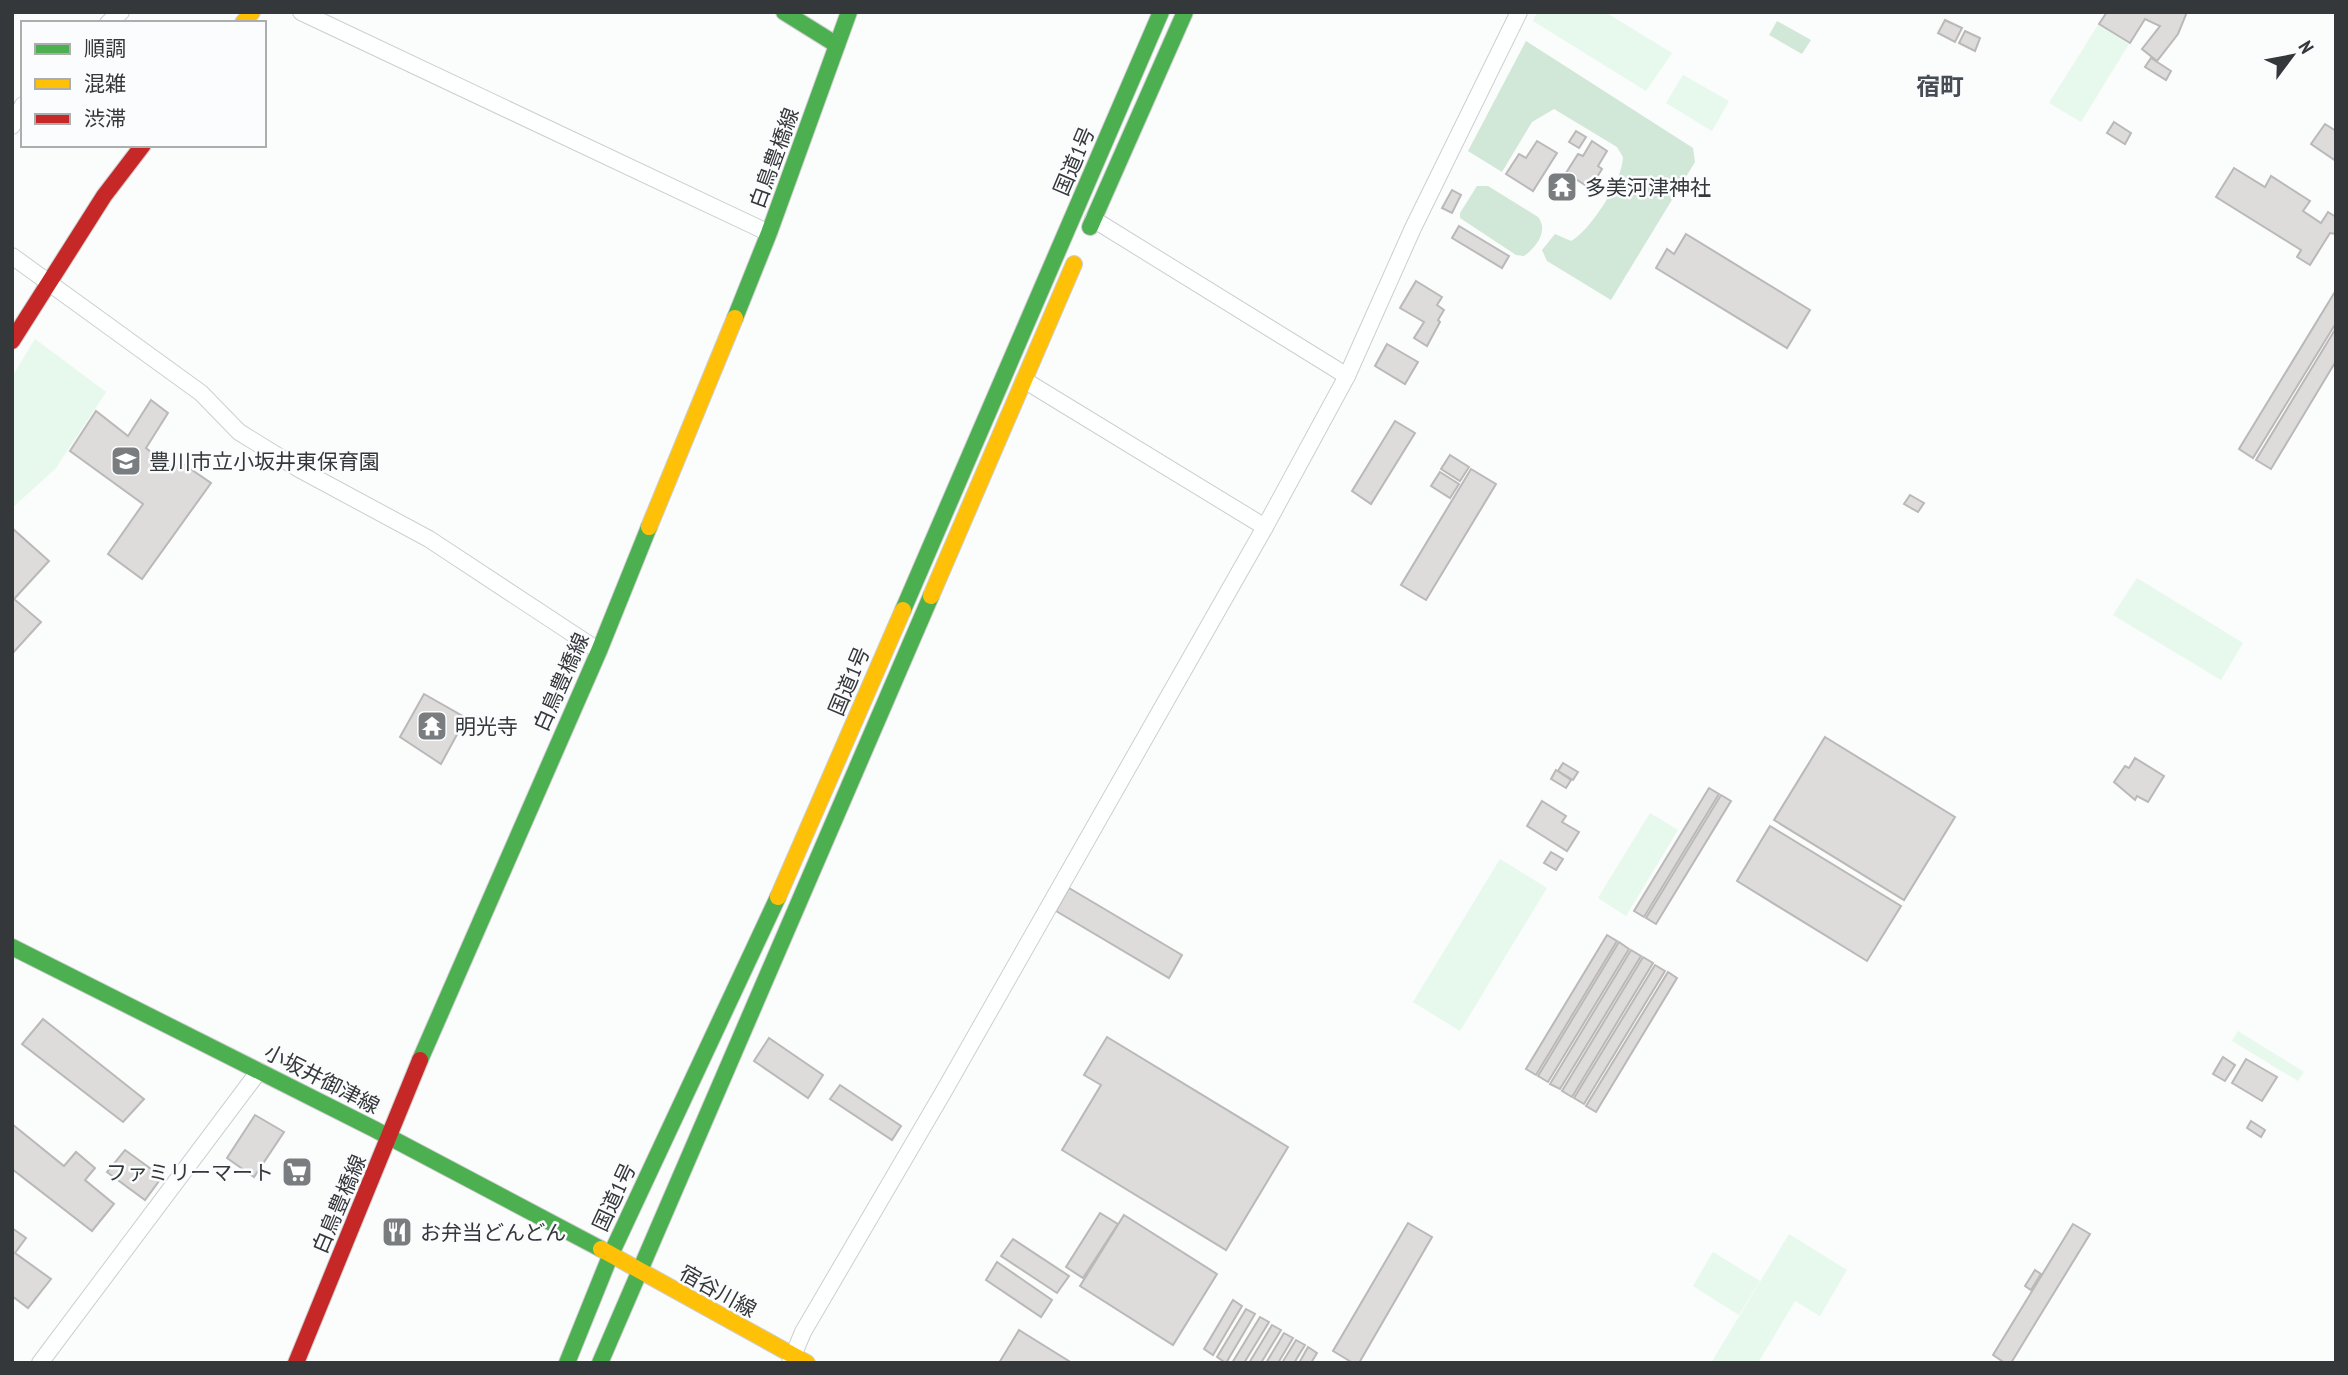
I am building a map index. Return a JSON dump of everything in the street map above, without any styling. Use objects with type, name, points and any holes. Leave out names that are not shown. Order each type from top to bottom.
[{"type":"main road","points":[[785,12],[837,45]]},
{"type":"main road","name":"白鳥豊橋線","points":[[296,1363],[481,918],[599,651],[769,233],[849,12]]},
{"type":"main road","name":"国道1号","points":[[567,1363],[611,1254],[804,841],[1161,12]]},
{"type":"main road","name":"国道1号","points":[[600,1363],[1093,219],[1185,12]]},
{"type":"main road","points":[[12,341],[104,195],[141,147]]},
{"type":"main road","name":"小坂井御津線","points":[[12,947],[390,1138],[611,1254]]},
{"type":"main road","name":"宿谷川線","points":[[611,1254],[797,1361]]},
{"type":"street","points":[[301,12],[769,233]]},
{"type":"street","points":[[797,1361],[803,1332],[1265,527],[1347,376],[1413,228],[1519,12]]},
{"type":"street","points":[[12,126],[21,109]]},
{"type":"street","points":[[1093,219],[1347,376]]},
{"type":"street","points":[[12,256],[201,393],[239,432],[299,469],[429,539],[599,651]]},
{"type":"street","points":[[1024,380],[1265,527]]},
{"type":"street","points":[[40,1363],[259,1071]]},
{"type":"green space","points":[[1537,12],[1605,12],[1672,53],[1646,91],[1533,21]]},
{"type":"green space","points":[[1777,21],[1811,40],[1802,54],[1769,35]]},
{"type":"green space","points":[[2098,25],[2129,44],[2081,122],[2049,103]]},
{"type":"green space","points":[[1526,41],[1693,148],[1695,162],[1611,300],[1547,261],[1542,250],[1555,234],[1571,241],[1596,216],[1612,191],[1622,167],[1623,157],[1617,147],[1554,109],[1532,122],[1502,172],[1468,151]]},
{"type":"green space","points":[[1683,75],[1729,101],[1712,131],[1666,103]]},
{"type":"green space","points":[[1477,186],[1488,186],[1538,217],[1542,233],[1537,243],[1524,256],[1516,255],[1460,218],[1460,213]]},
{"type":"green space","points":[[35,339],[106,392],[56,468],[12,508],[12,377]]},
{"type":"green space","points":[[2137,578],[2243,643],[2221,680],[2113,615]]},
{"type":"green space","points":[[1650,813],[1678,830],[1626,916],[1598,898]]},
{"type":"green space","points":[[1500,859],[1547,888],[1460,1031],[1413,1002]]},
{"type":"green space","points":[[2238,1031],[2304,1072],[2298,1081],[2232,1041]]},
{"type":"green space","points":[[1789,1234],[1847,1270],[1820,1316],[1795,1301],[1758,1363],[1711,1363]]},
{"type":"green space","points":[[1713,1252],[1760,1281],[1739,1315],[1693,1286]]},
{"type":"building","points":[[2107,12],[2187,12],[2178,34],[2157,61],[2142,49],[2160,26],[2145,19],[2130,43],[2099,24]]},
{"type":"building","points":[[1945,20],[1962,28],[1955,42],[1938,33]]},
{"type":"building","points":[[1965,31],[1980,38],[1975,51],[1959,43]]},
{"type":"building","points":[[2151,58],[2171,71],[2166,80],[2145,67]]},
{"type":"building","points":[[2114,122],[2131,133],[2125,144],[2107,133]]},
{"type":"building","points":[[2325,124],[2336,131],[2336,161],[2311,144]]},
{"type":"building","points":[[1576,131],[1586,137],[1579,148],[1569,142]]},
{"type":"building","points":[[1537,141],[1557,153],[1533,191],[1506,174],[1519,154],[1526,158]]},
{"type":"building","points":[[1592,141],[1607,151],[1598,166],[1602,169],[1590,188],[1566,173],[1578,154],[1583,156]]},
{"type":"building","points":[[2234,168],[2265,187],[2271,176],[2310,201],[2303,211],[2321,223],[2328,212],[2336,217],[2336,234],[2330,233],[2310,265],[2297,257],[2301,250],[2216,197]]},
{"type":"building","points":[[1452,190],[1461,195],[1452,213],[1442,208]]},
{"type":"building","points":[[1459,226],[1509,256],[1502,268],[1452,238]]},
{"type":"building","points":[[1686,234],[1810,310],[1787,348],[1656,268],[1667,249],[1674,254]]},
{"type":"building","points":[[1416,281],[1442,297],[1437,305],[1444,310],[1427,346],[1414,338],[1424,322],[1400,308]]},
{"type":"building","points":[[2336,290],[2336,323],[2253,458],[2239,449]]},
{"type":"building","points":[[2336,328],[2336,361],[2271,469],[2256,460]]},
{"type":"building","points":[[1387,344],[1418,362],[1405,384],[1375,366]]},
{"type":"building","points":[[151,400],[168,413],[146,448],[170,468],[176,459],[211,483],[142,579],[108,554],[143,504],[70,451],[96,411],[128,436]]},
{"type":"building","points":[[1395,421],[1415,433],[1371,504],[1352,491]]},
{"type":"building","points":[[1450,455],[1469,467],[1460,481],[1441,469]]},
{"type":"building","points":[[1471,469],[1496,484],[1426,600],[1401,585]]},
{"type":"building","points":[[1440,472],[1459,484],[1450,498],[1431,486]]},
{"type":"building","points":[[1910,495],[1924,503],[1918,512],[1904,504]]},
{"type":"building","points":[[12,528],[49,561],[14,599],[41,622],[12,654]]},
{"type":"building","points":[[424,694],[466,718],[441,764],[400,737]]},
{"type":"building","points":[[1825,737],[1955,817],[1904,900],[1774,820]]},
{"type":"building","points":[[2135,758],[2164,776],[2148,802],[2137,796],[2135,800],[2114,782],[2125,766],[2129,768]]},
{"type":"building","points":[[1563,763],[1578,772],[1573,780],[1558,771]]},
{"type":"building","points":[[1556,770],[1571,780],[1566,788],[1551,779]]},
{"type":"building","points":[[1709,788],[1719,794],[1644,917],[1634,911]]},
{"type":"building","points":[[1721,795],[1731,801],[1656,924],[1646,918]]},
{"type":"building","points":[[1542,801],[1566,816],[1562,822],[1579,832],[1567,851],[1527,826]]},
{"type":"building","points":[[1770,826],[1901,906],[1867,961],[1737,881]]},
{"type":"building","points":[[1551,852],[1563,859],[1556,870],[1544,863]]},
{"type":"building","points":[[1069,888],[1182,955],[1169,978],[1056,911]]},
{"type":"building","points":[[1607,935],[1617,941],[1536,1075],[1526,1069]]},
{"type":"building","points":[[1619,942],[1629,949],[1548,1082],[1538,1076]]},
{"type":"building","points":[[1631,950],[1641,956],[1560,1089],[1550,1084]]},
{"type":"building","points":[[1643,957],[1653,963],[1572,1097],[1562,1091]]},
{"type":"building","points":[[1655,965],[1665,971],[1584,1104],[1574,1098]]},
{"type":"building","points":[[1668,972],[1677,978],[1596,1112],[1586,1106]]},
{"type":"building","points":[[43,1019],[144,1099],[123,1122],[22,1044]]},
{"type":"building","points":[[1107,1037],[1288,1147],[1226,1250],[1062,1150],[1101,1085],[1084,1075]]},
{"type":"building","points":[[769,1038],[823,1075],[808,1098],[754,1061]]},
{"type":"building","points":[[2223,1057],[2235,1065],[2225,1081],[2213,1074]]},
{"type":"building","points":[[2246,1059],[2277,1077],[2262,1101],[2232,1083]]},
{"type":"building","points":[[840,1085],[901,1126],[892,1140],[830,1099]]},
{"type":"building","points":[[255,1115],[284,1132],[254,1177],[227,1158]]},
{"type":"building","points":[[2251,1121],[2265,1130],[2261,1137],[2247,1128]]},
{"type":"building","points":[[12,1124],[64,1166],[76,1152],[95,1168],[85,1180],[114,1204],[92,1231],[12,1169]]},
{"type":"building","points":[[125,1150],[162,1177],[145,1200],[107,1172]]},
{"type":"building","points":[[1100,1213],[1118,1224],[1083,1278],[1066,1267]]},
{"type":"building","points":[[1124,1215],[1217,1274],[1173,1345],[1080,1286]]},
{"type":"building","points":[[1408,1223],[1432,1237],[1359,1363],[1353,1363],[1333,1351]]},
{"type":"building","points":[[2073,1224],[2090,1234],[2011,1363],[2005,1363],[1993,1355]]},
{"type":"building","points":[[12,1228],[26,1238],[15,1253],[51,1279],[28,1308],[12,1296]]},
{"type":"building","points":[[1013,1239],[1069,1276],[1057,1293],[1001,1256]]},
{"type":"building","points":[[997,1262],[1052,1300],[1041,1317],[986,1280]]},
{"type":"building","points":[[2035,1270],[2041,1274],[2031,1290],[2025,1286]]},
{"type":"building","points":[[1233,1300],[1242,1306],[1213,1355],[1204,1349]]},
{"type":"building","points":[[1246,1309],[1255,1314],[1226,1363],[1217,1357]]},
{"type":"building","points":[[1260,1317],[1269,1322],[1244,1363],[1232,1363]]},
{"type":"building","points":[[1272,1325],[1281,1330],[1261,1363],[1249,1363]]},
{"type":"building","points":[[1019,1330],[1072,1363],[999,1363]]},
{"type":"building","points":[[1284,1333],[1293,1338],[1278,1363],[1266,1363]]},
{"type":"building","points":[[1296,1340],[1305,1345],[1294,1363],[1282,1363]]},
{"type":"building","points":[[1308,1347],[1317,1353],[1311,1363],[1299,1363]]},
{"type":"traffic: fast","points":[[784,12],[837,45]]},
{"type":"traffic: fast","points":[[735,318],[769,233],[849,12]]},
{"type":"traffic: fast","points":[[903,610],[1161,12]]},
{"type":"traffic: fast","points":[[1090,227],[1185,12]]},
{"type":"traffic: fast","points":[[420,1060],[599,651],[649,527]]},
{"type":"traffic: fast","points":[[600,1363],[931,596]]},
{"type":"traffic: fast","points":[[567,1363],[611,1254],[778,897]]},
{"type":"traffic: fast","points":[[12,947],[374,1129],[601,1249]]},
{"type":"traffic: slow","points":[[245,21],[252,12]]},
{"type":"traffic: slow","points":[[931,596],[1074,264]]},
{"type":"traffic: slow","points":[[649,527],[735,318]]},
{"type":"traffic: slow","points":[[778,897],[903,610]]},
{"type":"traffic: slow","points":[[601,1249],[807,1363]]},
{"type":"traffic: jam","points":[[12,341],[104,196],[141,147]]},
{"type":"traffic: jam","points":[[296,1363],[420,1060]]},
{"type":"place","name":"多美河津神社","points":[[1562,187]]},
{"type":"place","name":"豊川市立小坂井東保育園","points":[[126,461]]},
{"type":"place","name":"明光寺","points":[[432,726]]},
{"type":"place","name":"ファミリーマート","points":[[297,1172]]},
{"type":"place","name":"お弁当どんどん","points":[[397,1232]]},
{"type":"district","name":"宿町","points":[[1940,86]]}]
